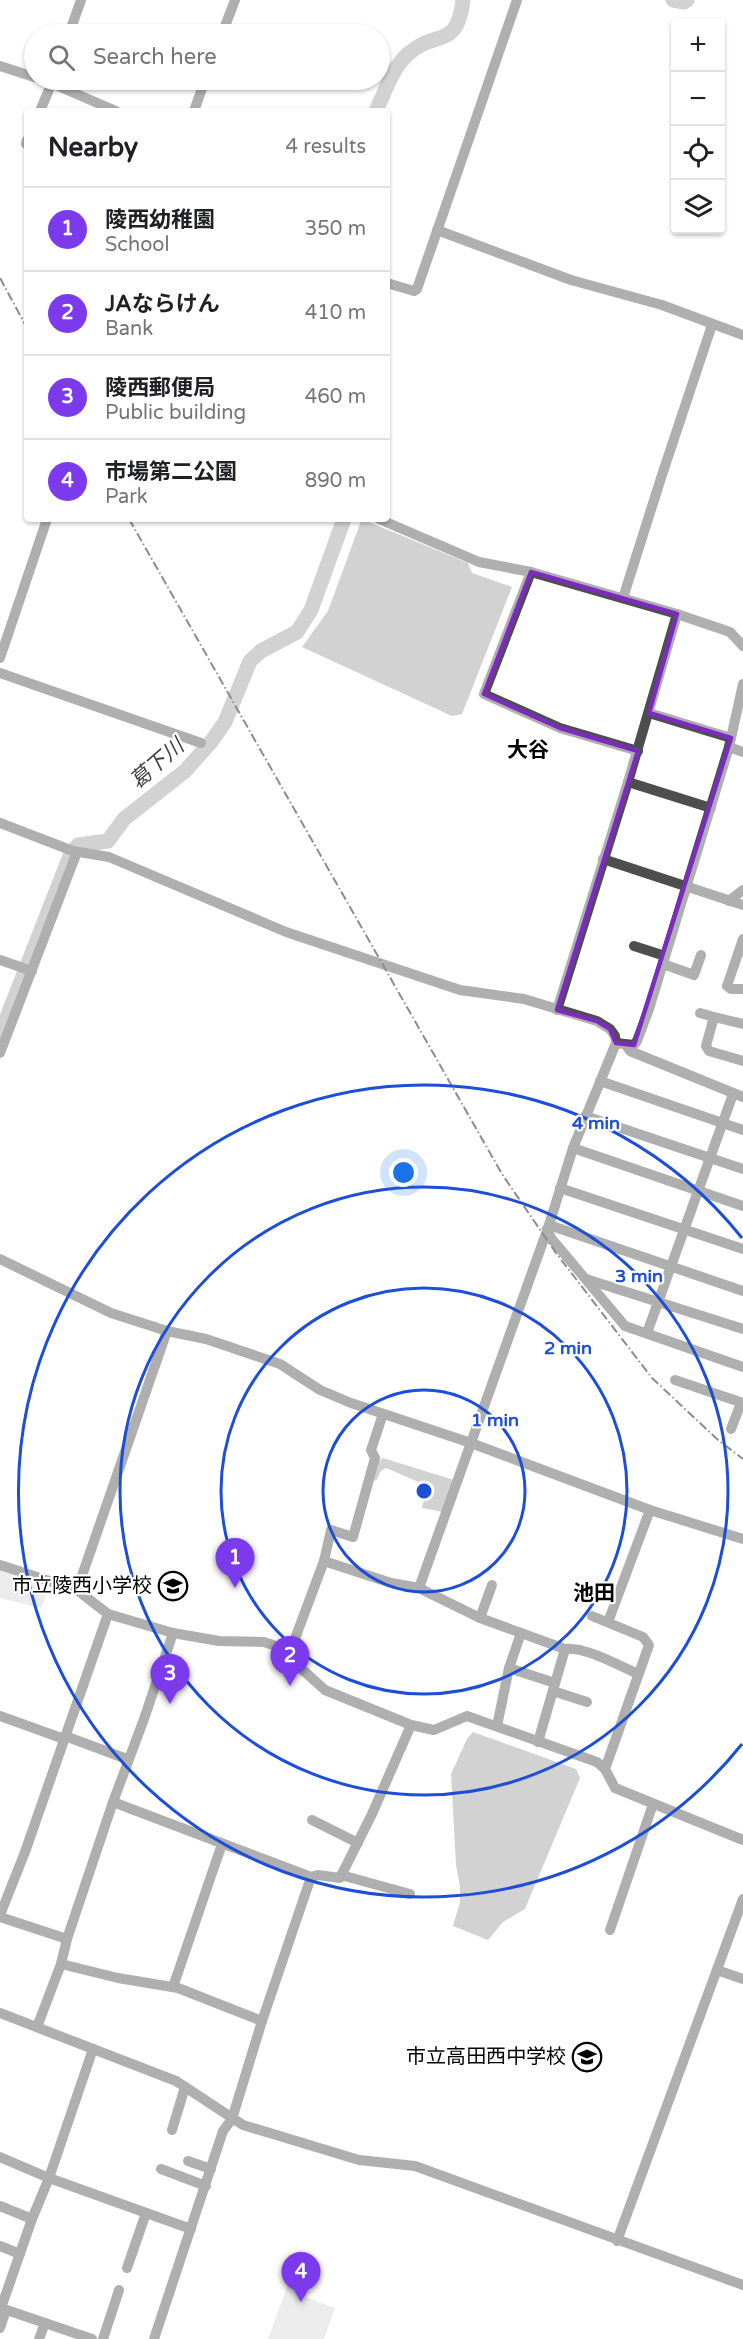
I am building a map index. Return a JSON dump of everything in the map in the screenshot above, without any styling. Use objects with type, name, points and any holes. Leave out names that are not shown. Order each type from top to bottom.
[{"type":"street","points":[[73,24],[81,0]]},
{"type":"street","points":[[226,24],[235,0]]},
{"type":"street","points":[[390,284],[414,291],[417,289],[517,0]]},
{"type":"street","points":[[0,66],[24,74]]},
{"type":"street","points":[[41,108],[46,90]]},
{"type":"street","points":[[71,90],[110,108]]},
{"type":"street","points":[[195,108],[202,90]]},
{"type":"street","points":[[437,230],[571,280],[662,305],[743,335]]},
{"type":"street","points":[[623,598],[712,325]]},
{"type":"street","points":[[0,658],[46,522]]},
{"type":"street","points":[[387,522],[478,562],[531,572],[677,614],[730,632],[743,646]]},
{"type":"street","points":[[531,572],[484,694],[560,728],[638,751]]},
{"type":"street","points":[[557,1010],[638,751],[677,614]]},
{"type":"street","points":[[0,673],[201,743]]},
{"type":"street","points":[[621,1044],[634,1045],[637,1041],[711,808],[730,742],[743,684]]},
{"type":"street","points":[[649,713],[730,742],[743,752]]},
{"type":"street","points":[[628,782],[711,808]]},
{"type":"street","points":[[0,823],[77,852],[109,857],[286,932],[459,990],[524,999],[597,1021],[610,1029],[621,1044],[630,1051],[740,1095],[723,1123],[647,1333]]},
{"type":"street","points":[[0,1053],[77,852]]},
{"type":"street","points":[[603,859],[743,905]]},
{"type":"street","points":[[729,901],[743,890]]},
{"type":"street","points":[[742,945],[727,986],[731,989],[743,989]]},
{"type":"street","points":[[634,946],[694,975],[701,955]]},
{"type":"street","points":[[0,960],[32,970]]},
{"type":"street","points":[[700,1013],[743,1024]]},
{"type":"street","points":[[714,1017],[706,1046],[709,1051],[743,1061]]},
{"type":"street","points":[[420,1588],[548,1227],[573,1148],[600,1082],[621,1044]]},
{"type":"street","points":[[600,1082],[743,1130]]},
{"type":"street","points":[[585,1116],[743,1169]]},
{"type":"street","points":[[573,1148],[743,1206]]},
{"type":"street","points":[[560,1188],[743,1249]]},
{"type":"street","points":[[548,1227],[743,1291]]},
{"type":"street","points":[[548,1227],[551,1238],[625,1326],[743,1367]]},
{"type":"street","points":[[0,1259],[111,1313],[167,1331],[206,1339],[280,1364],[320,1390],[351,1403],[471,1443],[650,1510],[711,1531],[743,1539]]},
{"type":"street","points":[[585,1278],[743,1329]]},
{"type":"street","points":[[77,1590],[167,1331]]},
{"type":"street","points":[[675,1380],[742,1403],[731,1429]]},
{"type":"street","points":[[285,1653],[293,1644],[324,1562],[332,1530],[353,1537],[375,1458],[371,1450],[383,1414]]},
{"type":"street","points":[[608,1622],[650,1510]]},
{"type":"street","points":[[324,1562],[391,1583],[420,1588],[480,1618],[565,1649],[572,1648],[638,1674]]},
{"type":"street","points":[[0,1564],[77,1590],[108,1614],[173,1633],[208,1640],[264,1642],[276,1646],[325,1690],[411,1725],[434,1730],[467,1716],[597,1762],[615,1788],[743,1840]]},
{"type":"street","points":[[480,1618],[492,1586]]},
{"type":"street","points":[[67,1939],[0,1916],[25,1852],[108,1614]]},
{"type":"street","points":[[592,1616],[644,1637],[649,1645],[604,1769]]},
{"type":"street","points":[[37,2027],[61,1964],[112,1802],[144,1719],[173,1633]]},
{"type":"street","points":[[496,1726],[521,1633]]},
{"type":"street","points":[[538,1742],[565,1649]]},
{"type":"street","points":[[510,1668],[587,1702]]},
{"type":"street","points":[[0,1716],[128,1759]]},
{"type":"street","points":[[112,1802],[311,1877],[318,1875],[340,1878],[411,1725]]},
{"type":"street","points":[[610,1930],[653,1804]]},
{"type":"street","points":[[312,1820],[357,1843]]},
{"type":"street","points":[[173,1988],[222,1844]]},
{"type":"street","points":[[341,1875],[410,1894]]},
{"type":"street","points":[[154,2339],[223,2131],[232,2119],[262,2020],[311,1877]]},
{"type":"street","points":[[618,2241],[743,1899]]},
{"type":"street","points":[[61,1964],[173,1988],[262,2020]]},
{"type":"street","points":[[717,1970],[743,1979]]},
{"type":"street","points":[[0,2013],[176,2081],[243,2125],[359,2160],[415,2166],[743,2285]]},
{"type":"street","points":[[92,2339],[45,2323],[2,2320],[2,2308],[93,2049]]},
{"type":"street","points":[[172,2130],[185,2087]]},
{"type":"street","points":[[0,2157],[49,2178],[191,2229]]},
{"type":"street","points":[[188,2161],[211,2169]]},
{"type":"street","points":[[161,2169],[206,2186]]},
{"type":"street","points":[[0,2206],[32,2219]]},
{"type":"street","points":[[127,2268],[146,2213]]},
{"type":"street","points":[[0,2246],[20,2254]]},
{"type":"street","points":[[0,2270],[12,2275]]},
{"type":"street","points":[[103,2339],[119,2290]]},
{"type":"street","points":[[39,2339],[45,2323]]},
{"type":"highlighted area","points":[[531,572],[677,614],[649,713],[731,738],[634,1045],[616,1043],[610,1029],[597,1021],[557,1010],[638,751],[560,728],[484,694]]},
{"type":"shaded area","points":[[361,522],[369,522],[468,563],[472,573],[512,587],[462,714],[452,716],[302,647],[328,611]]},
{"type":"shaded area","points":[[383,1458],[454,1480],[443,1512],[422,1508],[425,1495],[421,1483],[386,1468],[381,1471],[376,1481],[374,1480],[379,1461]]},
{"type":"shaded area","points":[[0,1568],[50,1584],[41,1608],[0,1598]]},
{"type":"shaded area","points":[[473,1732],[576,1769],[580,1778],[525,1909],[503,1922],[488,1940],[453,1926],[460,1902],[460,1887],[456,1865],[451,1774],[467,1739]]},
{"type":"shaded area","points":[[295,2265],[315,2272],[305,2297],[335,2308],[324,2339],[268,2339]]},
{"type":"waterway","name":"葛下川","points":[[390,79],[408,54],[427,42],[450,33],[460,16],[463,0]]},
{"type":"waterway","name":"葛下川","points":[[673,0],[684,2],[687,0]]},
{"type":"waterway","name":"葛下川","points":[[377,108],[385,90]]},
{"type":"waterway","name":"葛下川","points":[[0,1035],[70,856],[78,845],[108,841],[124,819],[185,771],[211,742],[225,722],[250,661],[261,651],[297,632],[311,610],[343,522]]},
{"type":"railway","points":[[0,278],[24,322]]},
{"type":"railway","points":[[131,522],[502,1174],[556,1253],[652,1378],[717,1439],[743,1459]]},
{"type":"place","name":"市立陵西小学校","points":[[173,1586]]},
{"type":"place","name":"陵西幼稚園","points":[[235,1588]]},
{"type":"place","name":"JAならけん","points":[[290,1686]]},
{"type":"place","name":"陵西郵便局","points":[[170,1704]]},
{"type":"place","name":"市立高田西中学校","points":[[587,2057]]},
{"type":"place","name":"市場第二公園","points":[[301,2302]]},
{"type":"district","name":"大谷","points":[[528,750]]},
{"type":"district","name":"池田","points":[[594,1593]]}]
